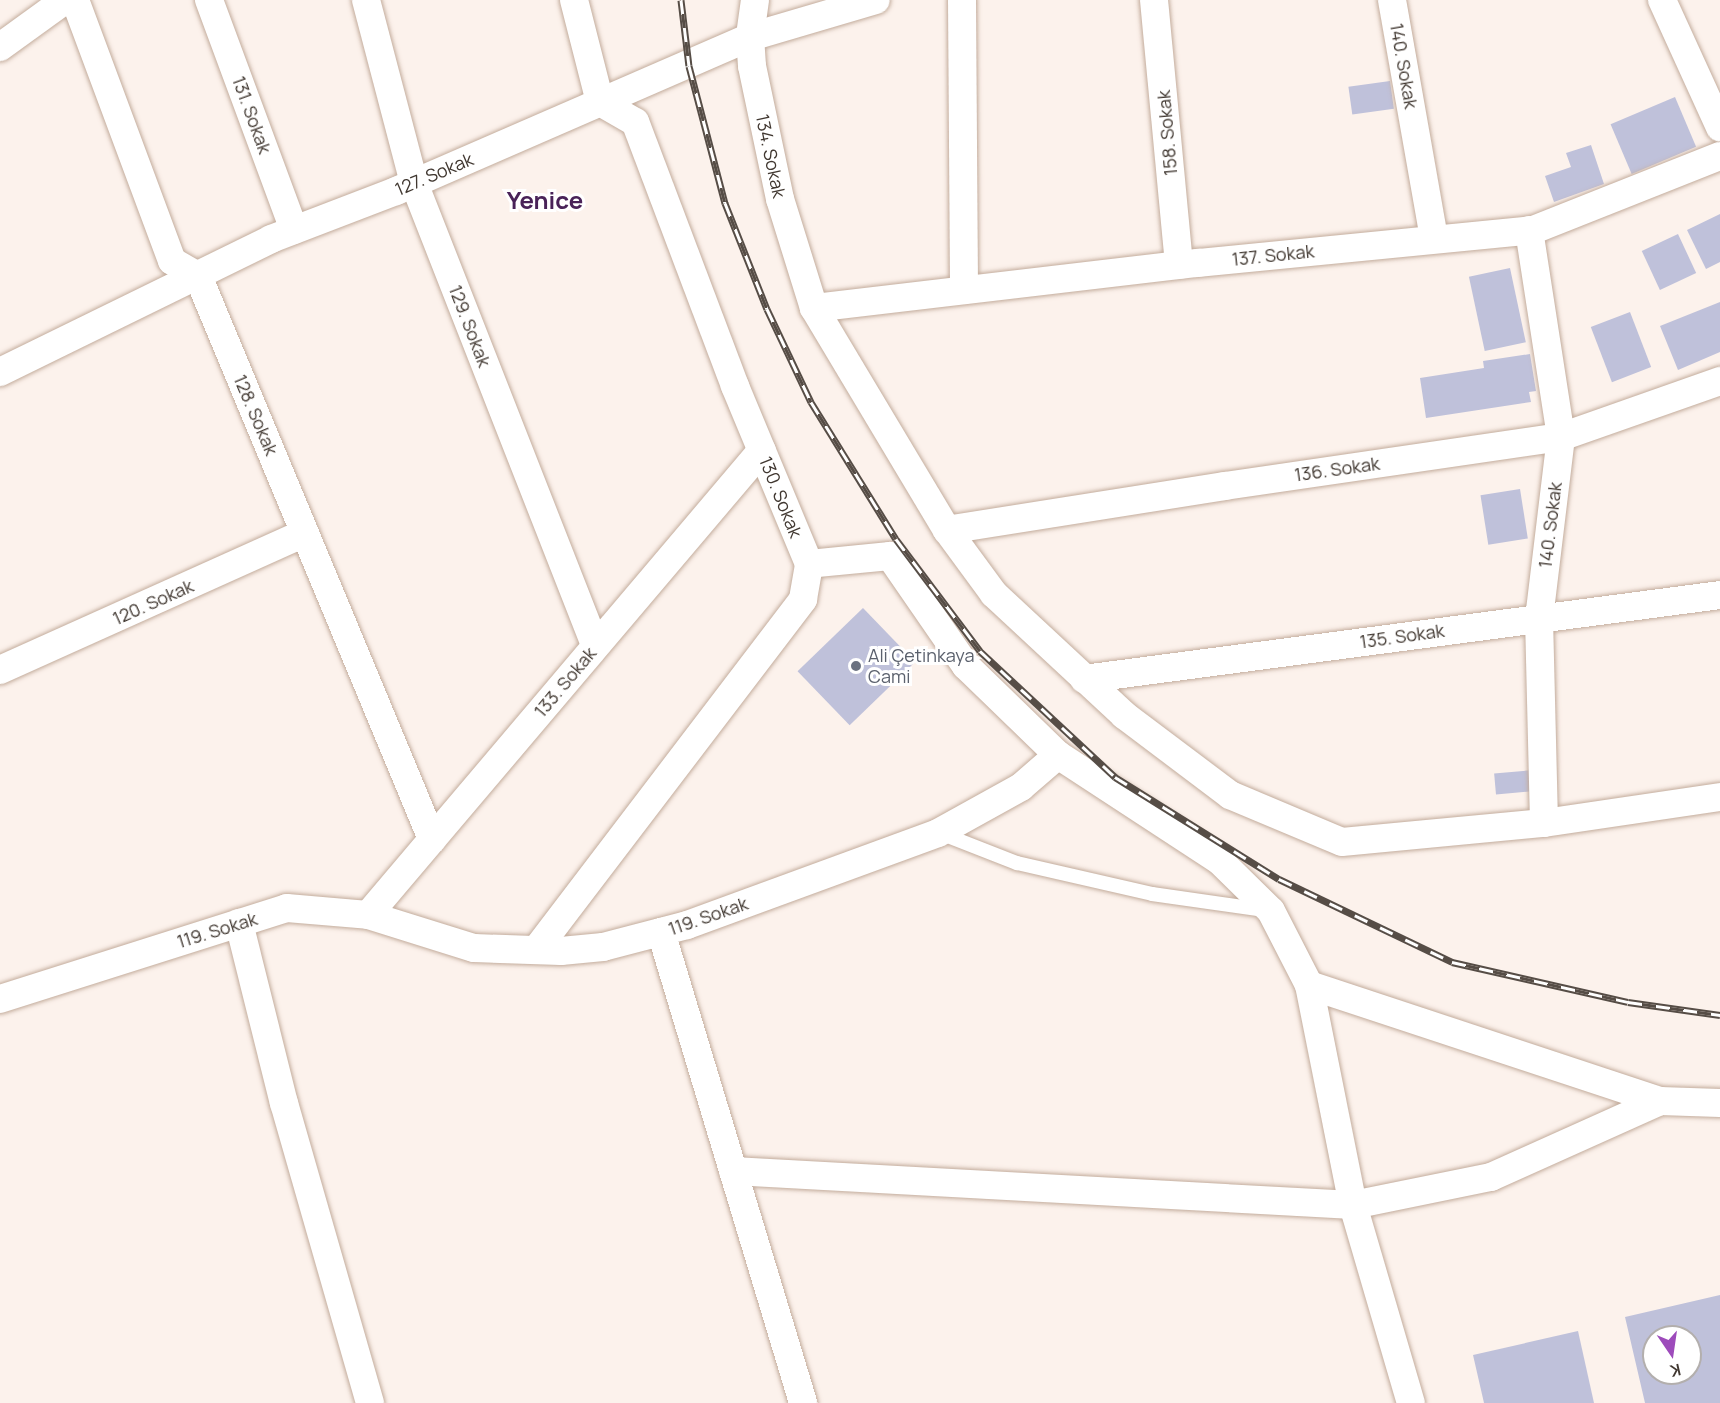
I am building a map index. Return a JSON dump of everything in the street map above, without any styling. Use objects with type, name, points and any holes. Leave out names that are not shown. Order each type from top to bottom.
[{"type":"street","points":[[0,47],[65,0]]},
{"type":"street","points":[[75,0],[172,261],[198,276]]},
{"type":"street","name":"131. Sokak","points":[[209,0],[294,230]]},
{"type":"street","name":"129. Sokak","points":[[366,0],[414,183],[595,646]]},
{"type":"street","points":[[573,0],[600,102]]},
{"type":"street","name":"134. Sokak","points":[[755,0],[750,37],[752,66],[780,199],[814,308],[947,530],[994,594],[1124,716],[1230,795],[1342,842],[1544,822],[1720,797]]},
{"type":"street","name":"127. Sokak","points":[[0,372],[294,230],[414,183],[750,37],[876,0]]},
{"type":"street","points":[[962,0],[964,290]]},
{"type":"street","name":"158. Sokak","points":[[1154,0],[1179,265]]},
{"type":"street","name":"140. Sokak","points":[[1392,0],[1434,238]]},
{"type":"street","points":[[1662,0],[1720,127]]},
{"type":"street","name":"130. Sokak","points":[[600,102],[635,122],[762,450],[809,564]]},
{"type":"street","name":"137. Sokak","points":[[814,308],[1179,265],[1529,230],[1720,156]]},
{"type":"street","name":"140. Sokak","points":[[1529,230],[1561,437],[1539,618],[1544,822]]},
{"type":"street","name":"128. Sokak","points":[[198,276],[432,839]]},
{"type":"street","name":"136. Sokak","points":[[947,530],[1225,486],[1561,437],[1720,381]]},
{"type":"street","name":"133. Sokak","points":[[368,915],[762,450]]},
{"type":"street","name":"120. Sokak","points":[[0,670],[305,533]]},
{"type":"street","points":[[536,950],[802,599],[809,564],[890,556],[966,666],[1058,755],[1220,861],[1271,911],[1310,985],[1353,1205],[1411,1403]]},
{"type":"street","name":"135. Sokak","points":[[1084,679],[1720,595]]},
{"type":"street","name":"119. Sokak","points":[[0,999],[287,908],[368,915],[474,948],[561,951],[603,947],[687,925],[938,833],[1021,787],[1058,755]]},
{"type":"street","points":[[239,923],[284,1102],[370,1403]]},
{"type":"street","points":[[660,932],[803,1403]]},
{"type":"street","points":[[1310,985],[1660,1101],[1720,1103]]},
{"type":"street","points":[[733,1171],[1353,1205],[1491,1177],[1660,1101]]},
{"type":"lane","points":[[938,833],[1017,863],[1152,894],[1271,911]]},
{"type":"building","points":[[1390,81],[1394,109],[1352,115],[1348,87]]},
{"type":"building","points":[[1675,97],[1696,147],[1632,174],[1611,124]]},
{"type":"building","points":[[1591,145],[1604,184],[1554,202],[1545,176],[1571,167],[1566,153]]},
{"type":"building","points":[[1720,214],[1720,262],[1706,269],[1687,230]]},
{"type":"building","points":[[1678,234],[1696,273],[1660,290],[1642,251]]},
{"type":"building","points":[[1510,268],[1526,342],[1485,351],[1469,277]]},
{"type":"building","points":[[1720,302],[1720,352],[1678,370],[1660,326]]},
{"type":"building","points":[[1630,312],[1651,367],[1612,382],[1591,327]]},
{"type":"building","points":[[1530,354],[1536,391],[1529,392],[1531,402],[1426,418],[1420,378],[1484,368],[1483,361]]},
{"type":"building","points":[[1520,489],[1528,538],[1488,545],[1480,495]]},
{"type":"building","name":"Ali Çetinkaya Cami","points":[[863,608],[915,662],[850,725],[798,671]]},
{"type":"building","points":[[1534,770],[1536,791],[1496,794],[1494,773]]},
{"type":"building","points":[[1720,1295],[1720,1403],[1645,1403],[1625,1317]]},
{"type":"building","points":[[1578,1331],[1594,1403],[1484,1403],[1473,1355]]},
{"type":"railway","points":[[681,0],[689,66],[725,203],[767,309],[811,402],[896,539],[980,651],[1115,777],[1279,879],[1452,962],[1628,1002],[1720,1015]]},
{"type":"place","name":"Ali Çetinkaya Cami","points":[[856,666]]},
{"type":"district","name":"Yenice","points":[[545,200]]}]
